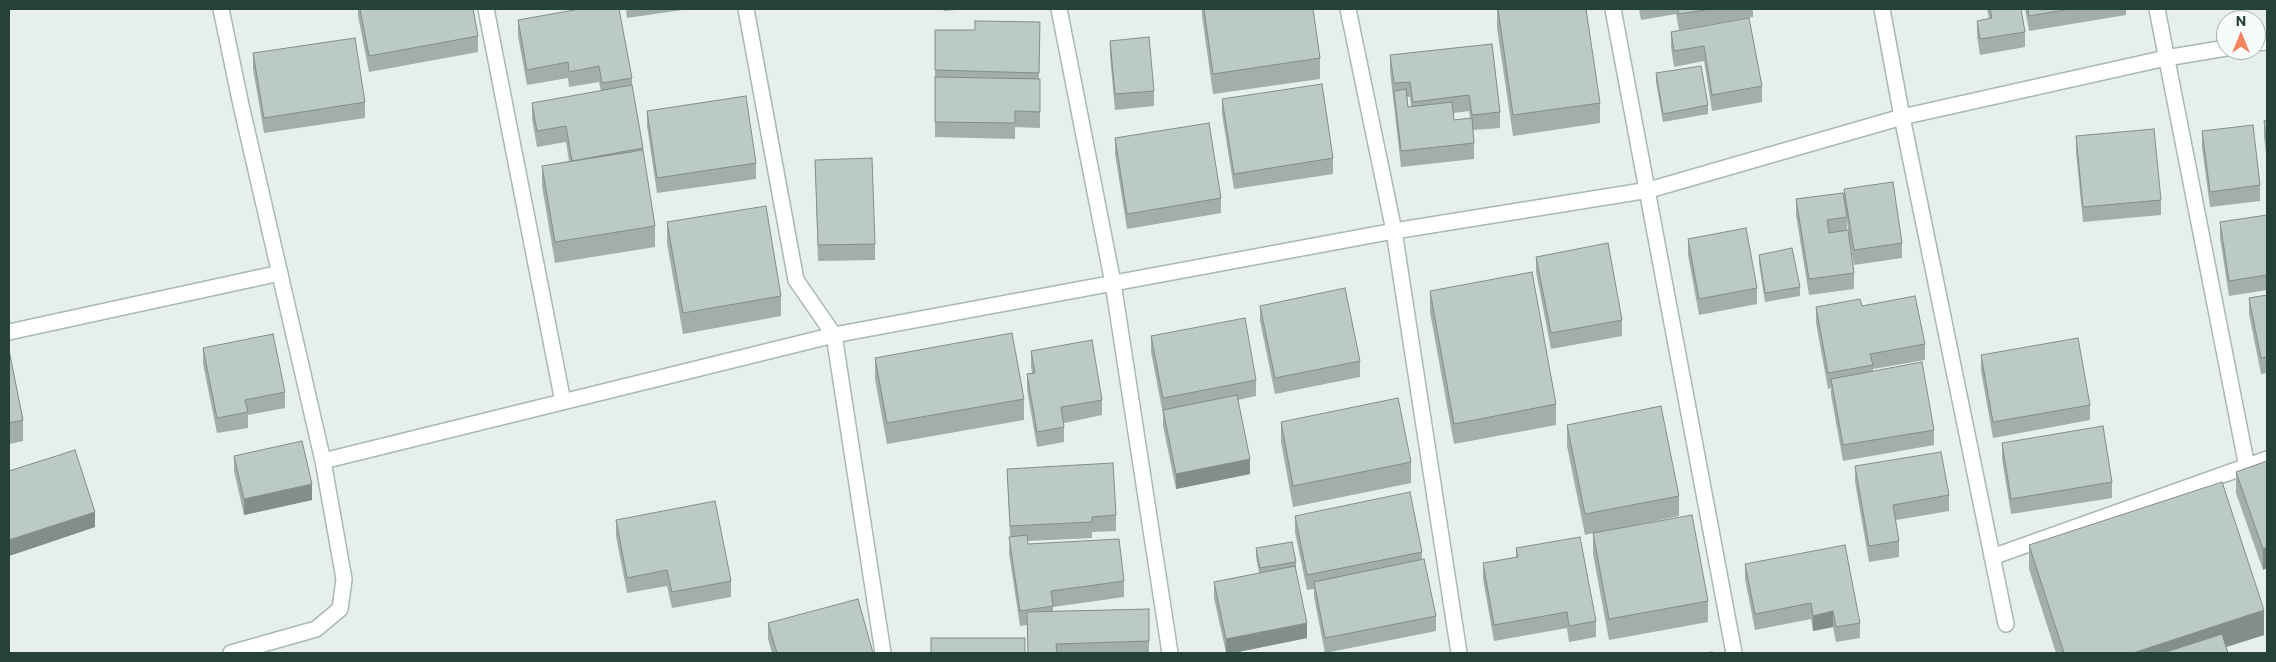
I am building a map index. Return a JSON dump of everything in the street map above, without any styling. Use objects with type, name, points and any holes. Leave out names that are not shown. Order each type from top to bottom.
[{"type":"street","points":[[221,9],[323,461],[344,579],[340,609],[316,629],[232,653]]},
{"type":"street","points":[[486,9],[563,402]]},
{"type":"street","points":[[746,9],[796,280],[834,335],[883,653]]},
{"type":"street","points":[[1059,9],[1113,283],[1170,653]]},
{"type":"street","points":[[1348,9],[1394,231],[1458,653]]},
{"type":"street","points":[[1613,9],[1734,653]]},
{"type":"street","points":[[1882,9],[1902,117],[2006,624]]},
{"type":"street","points":[[2157,9],[2247,467]]},
{"type":"street","points":[[323,461],[834,335],[1394,231],[1648,190],[1902,117],[2166,58],[2216,50]]},
{"type":"street","points":[[9,332],[280,273]]},
{"type":"street","points":[[1992,556],[2267,459]]},
{"type":"building","points":[[360,9],[473,9],[478,36],[369,56]]},
{"type":"building","points":[[580,9],[619,9],[632,78],[602,83],[599,66],[569,72],[568,62],[527,70],[518,20]]},
{"type":"building","points":[[1204,9],[1313,9],[1320,58],[1213,74]]},
{"type":"building","points":[[1498,9],[1586,9],[1600,103],[1513,115]]},
{"type":"building","points":[[1678,9],[1711,9],[1679,14]]},
{"type":"building","points":[[1990,9],[2021,9],[2025,32],[1980,39],[1977,21],[1992,18]]},
{"type":"building","points":[[2028,9],[2070,9],[2029,16]]},
{"type":"building","points":[[1749,18],[1762,86],[1712,95],[1704,46],[1674,51],[1671,32]]},
{"type":"building","points":[[975,21],[1040,22],[1039,73],[935,70],[935,30],[975,30]]},
{"type":"building","points":[[1149,37],[1154,91],[1115,94],[1110,41]]},
{"type":"building","points":[[355,38],[365,102],[264,118],[253,53]]},
{"type":"building","points":[[1492,44],[1500,112],[1472,115],[1469,95],[1413,102],[1410,82],[1394,83],[1390,55]]},
{"type":"building","points":[[1701,66],[1708,105],[1663,114],[1656,73]]},
{"type":"building","points":[[935,77],[1040,79],[1040,112],[1015,111],[1015,123],[935,122]]},
{"type":"building","points":[[1322,84],[1333,158],[1234,174],[1222,99]]},
{"type":"building","points":[[632,85],[643,148],[572,161],[566,126],[537,131],[532,103]]},
{"type":"building","points":[[1406,89],[1408,107],[1452,102],[1454,120],[1472,118],[1474,143],[1401,151],[1394,91]]},
{"type":"building","points":[[746,96],[756,163],[657,178],[647,111]]},
{"type":"building","points":[[2267,120],[2267,146],[2264,121]]},
{"type":"building","points":[[1209,123],[1221,198],[1127,214],[1115,138]]},
{"type":"building","points":[[2253,125],[2260,185],[2210,192],[2202,131]]},
{"type":"building","points":[[2154,129],[2161,200],[2083,207],[2076,136]]},
{"type":"building","points":[[643,150],[655,226],[555,242],[542,166]]},
{"type":"building","points":[[872,158],[875,244],[818,245],[815,160]]},
{"type":"building","points":[[1893,182],[1902,243],[1854,250],[1844,189]]},
{"type":"building","points":[[1843,193],[1847,217],[1827,220],[1829,233],[1848,230],[1854,273],[1809,279],[1796,199]]},
{"type":"building","points":[[766,206],[781,296],[683,313],[667,222]]},
{"type":"building","points":[[2267,215],[2267,275],[2229,281],[2220,222]]},
{"type":"building","points":[[1746,228],[1757,288],[1699,299],[1688,239]]},
{"type":"building","points":[[1608,243],[1622,320],[1551,333],[1536,257]]},
{"type":"building","points":[[1792,248],[1800,287],[1765,293],[1759,255]]},
{"type":"building","points":[[1532,272],[1556,404],[1454,424],[1430,291]]},
{"type":"building","points":[[1345,288],[1360,361],[1275,378],[1260,306]]},
{"type":"building","points":[[2267,295],[2267,357],[2261,358],[2249,298]]},
{"type":"building","points":[[1915,296],[1925,344],[1870,354],[1873,365],[1828,373],[1816,307],[1860,299],[1862,306]]},
{"type":"building","points":[[1245,318],[1256,380],[1163,398],[1151,336]]},
{"type":"building","points":[[1012,333],[1024,399],[887,423],[875,358]]},
{"type":"building","points":[[273,334],[285,392],[245,400],[248,412],[217,418],[203,348]]},
{"type":"building","points":[[2078,338],[2090,405],[1993,422],[1981,355]]},
{"type":"building","points":[[1092,340],[1102,400],[1061,407],[1064,427],[1037,432],[1027,374],[1035,373],[1031,351]]},
{"type":"building","points":[[9,350],[23,420],[9,423]]},
{"type":"building","points":[[1922,362],[1934,430],[1843,445],[1831,379]]},
{"type":"building","points":[[1237,395],[1250,459],[1176,474],[1163,410]]},
{"type":"building","points":[[1398,398],[1411,462],[1293,486],[1281,422]]},
{"type":"building","points":[[1661,406],[1679,496],[1585,514],[1567,425]]},
{"type":"building","points":[[2103,426],[2112,482],[2011,499],[2002,443]]},
{"type":"building","points":[[302,441],[312,484],[244,499],[234,456]]},
{"type":"building","points":[[75,450],[95,512],[9,540],[9,471]]},
{"type":"building","points":[[1941,452],[1949,495],[1893,505],[1899,541],[1869,546],[1855,466]]},
{"type":"building","points":[[2267,461],[2267,547],[2263,549],[2236,472]]},
{"type":"building","points":[[1113,463],[1116,515],[1092,517],[1092,522],[1010,526],[1007,469]]},
{"type":"building","points":[[2222,482],[2264,610],[2133,653],[2064,653],[2029,545]]},
{"type":"building","points":[[1410,492],[1422,552],[1307,575],[1295,516]]},
{"type":"building","points":[[715,501],[731,581],[672,592],[667,570],[627,578],[616,520]]},
{"type":"building","points":[[1692,515],[1708,601],[1609,619],[1593,533]]},
{"type":"building","points":[[1027,535],[1028,544],[1119,539],[1124,581],[1051,591],[1053,606],[1020,611],[1009,537]]},
{"type":"building","points":[[1580,537],[1596,621],[1569,626],[1567,612],[1494,625],[1483,563],[1518,557],[1516,548]]},
{"type":"building","points":[[1292,542],[1296,562],[1260,568],[1256,548]]},
{"type":"building","points":[[1845,545],[1860,623],[1836,627],[1833,611],[1813,616],[1811,603],[1755,614],[1745,564]]},
{"type":"building","points":[[1424,559],[1436,616],[1325,638],[1314,582]]},
{"type":"building","points":[[1295,566],[1307,623],[1226,639],[1214,582]]},
{"type":"building","points":[[858,599],[873,653],[777,653],[768,623]]},
{"type":"building","points":[[1149,609],[1149,641],[1056,644],[1057,653],[1028,653],[1027,612]]},
{"type":"building","points":[[2222,634],[2228,653],[2163,653]]},
{"type":"building","points":[[931,638],[1025,638],[1025,653],[931,653]]}]
